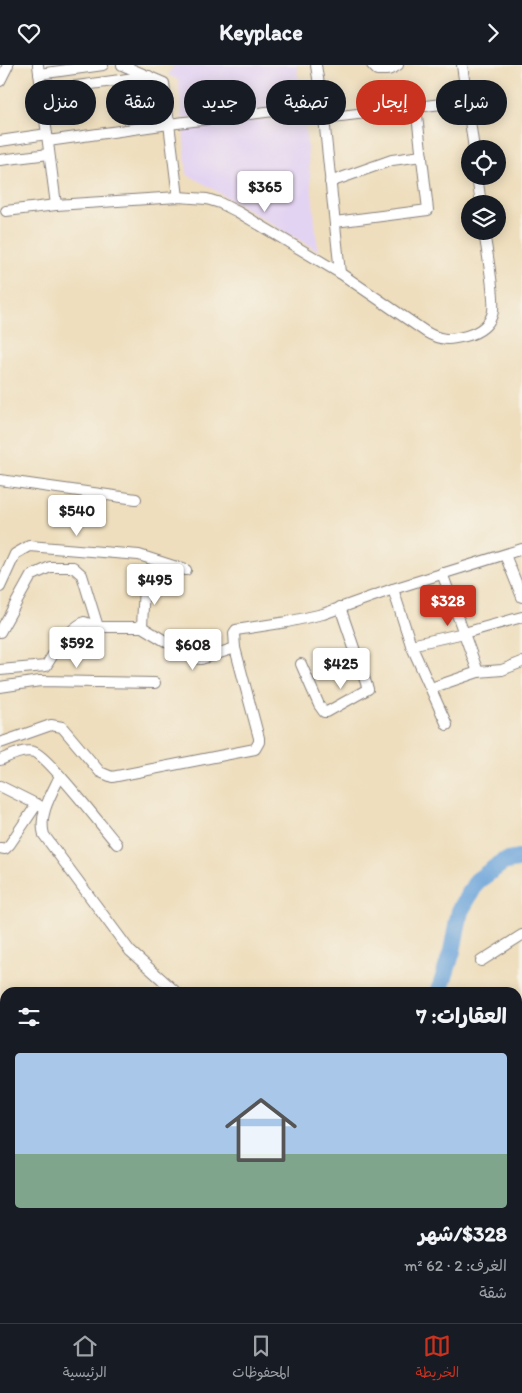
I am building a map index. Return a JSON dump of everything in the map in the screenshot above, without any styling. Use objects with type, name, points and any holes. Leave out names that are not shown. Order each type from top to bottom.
[{"type":"street","points":[[0,81],[8,65]]},
{"type":"street","points":[[38,69],[103,65]]},
{"type":"street","points":[[122,65],[158,80]]},
{"type":"street","points":[[316,65],[318,80]]},
{"type":"street","points":[[372,65],[377,70],[386,71],[398,65]]},
{"type":"street","points":[[462,65],[464,80]]},
{"type":"street","points":[[96,83],[150,76]]},
{"type":"street","points":[[174,123],[266,112]]},
{"type":"street","points":[[45,125],[56,205]]},
{"type":"street","points":[[0,141],[47,138],[160,125]]},
{"type":"street","points":[[169,125],[178,197]]},
{"type":"street","points":[[325,125],[340,273]]},
{"type":"street","points":[[335,222],[428,210],[418,125]]},
{"type":"street","points":[[470,125],[473,140]]},
{"type":"street","points":[[0,160],[49,154]]},
{"type":"street","points":[[330,182],[392,160],[422,156]]},
{"type":"street","points":[[6,211],[56,205],[178,197],[207,199],[238,212],[340,273],[436,338],[451,340],[471,335],[485,327],[493,314],[493,297],[485,240]]},
{"type":"street","points":[[0,480],[136,499]]},
{"type":"street","points":[[0,587],[15,554],[29,546],[139,555],[186,569]]},
{"type":"street","points":[[0,743],[51,725],[62,727],[100,772],[112,777],[255,749],[259,738],[235,648],[234,633],[236,630],[323,614],[393,589],[522,549]]},
{"type":"street","points":[[505,555],[522,597]]},
{"type":"street","points":[[0,632],[31,576],[50,567],[73,567],[82,575],[98,627]]},
{"type":"street","points":[[442,573],[478,672]]},
{"type":"street","points":[[142,627],[144,585]]},
{"type":"street","points":[[393,589],[411,645],[447,725]]},
{"type":"street","points":[[301,664],[319,705],[324,711],[328,711],[368,689],[340,607]]},
{"type":"street","points":[[411,645],[522,617]]},
{"type":"street","points":[[0,670],[46,666],[73,627],[84,622],[98,627],[142,627],[193,658],[201,659],[235,648]]},
{"type":"street","points":[[431,687],[478,672],[502,670],[522,662]]},
{"type":"street","points":[[0,687],[40,681],[155,683]]},
{"type":"street","points":[[0,760],[24,751],[35,752],[47,761],[116,844]]},
{"type":"street","points":[[0,849],[5,849],[10,844],[41,806],[60,776]]},
{"type":"street","points":[[0,786],[41,806]]},
{"type":"street","points":[[41,806],[44,835],[130,951],[170,987]]},
{"type":"street","points":[[481,961],[522,935]]},
{"type":"shaded area","points":[[174,65],[297,65],[299,80],[266,80],[266,110],[256,111],[256,80],[184,80],[184,119],[182,119],[178,80],[168,75]]},
{"type":"shaded area","points":[[266,118],[266,125],[305,125],[318,251],[187,174],[183,128],[209,125],[256,125],[256,120]]},
{"type":"waterway","points":[[441,987],[452,951],[460,911],[477,881],[503,862],[522,858]]}]
